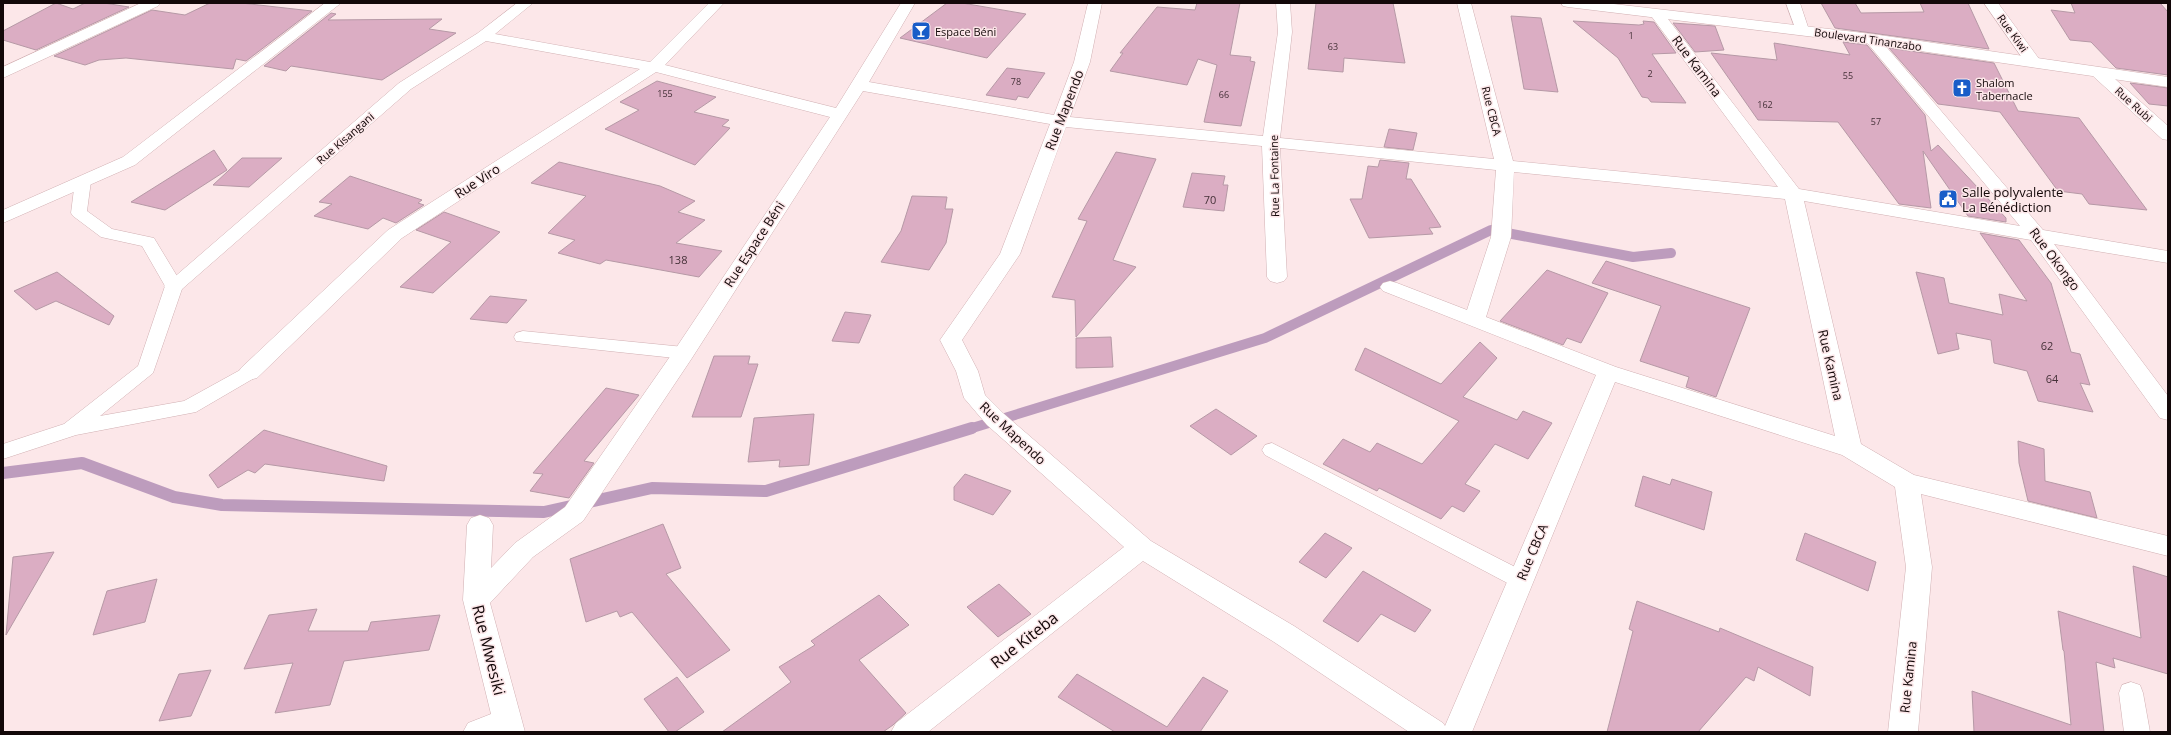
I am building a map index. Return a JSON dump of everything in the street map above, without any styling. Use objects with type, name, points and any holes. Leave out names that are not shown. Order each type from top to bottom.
[{"type":"street","points":[[3,72],[153,3]]},
{"type":"street","points":[[3,217],[129,161],[334,3]]},
{"type":"street","name":"Rue Kisangani","points":[[174,286],[405,86],[484,36],[526,3]]},
{"type":"street","name":"Rue Viro","points":[[249,373],[395,234],[654,67],[717,3]]},
{"type":"street","name":"Rue Espace Béni","points":[[476,600],[524,550],[574,514],[684,353],[839,114],[859,86],[908,3]]},
{"type":"street","name":"Rue Mapendo","points":[[1095,3],[1082,62],[1010,254],[951,340],[967,371],[975,398],[994,419],[1142,548],[1284,634],[1433,732]]},
{"type":"street","name":"Rue La Fontaine","points":[[1277,278],[1271,143],[1284,32],[1283,3]]},
{"type":"street","name":"Rue CBCA","points":[[1464,3],[1505,166],[1501,229],[1474,320]]},
{"type":"street","name":"Boulevard Tinanzabo","points":[[1568,3],[1605,5],[1872,39],[2100,74],[2168,82]]},
{"type":"street","points":[[1793,3],[1802,30]]},
{"type":"street","name":"Rue Kiwi","points":[[1991,3],[2034,63]]},
{"type":"street","name":"Rue Kamina","points":[[1656,12],[1793,194],[1850,449]]},
{"type":"street","points":[[484,36],[654,67],[839,114]]},
{"type":"street","name":"Rue Okongo","points":[[1872,39],[2038,236],[2168,412]]},
{"type":"street","name":"Rue Rubi","points":[[2100,74],[2168,135]]},
{"type":"street","points":[[859,86],[1060,121],[1793,194],[2038,236],[2168,256]]},
{"type":"street","points":[[1390,287],[1608,372],[1850,449],[1907,482],[2168,546]]},
{"type":"street","name":"Rue CBCA","points":[[1457,732],[1608,372]]},
{"type":"street","name":"Rue Kamina","points":[[1903,732],[1919,567],[1907,482]]},
{"type":"street","name":"Rue Mwesiki","points":[[478,732],[508,726],[476,600],[480,525]]},
{"type":"street","name":"Rue Kiteba","points":[[906,732],[1142,548]]},
{"type":"lane","points":[[71,429],[146,368],[174,286],[148,242],[107,233],[78,213],[83,182]]},
{"type":"lane","points":[[523,337],[684,353]]},
{"type":"lane","points":[[3,452],[71,429],[190,407],[249,373]]},
{"type":"lane","points":[[1272,450],[1521,580]]},
{"type":"lane","points":[[2131,693],[2137,732]]},
{"type":"building","points":[[56,3],[73,9],[85,3],[104,3],[129,7],[36,50],[3,40],[3,31]]},
{"type":"building","points":[[210,3],[241,3],[312,11],[246,61],[236,59],[233,69],[126,58],[99,60],[85,65],[54,56],[152,10],[185,15]]},
{"type":"building","points":[[947,3],[962,3],[1026,14],[987,58],[900,38]]},
{"type":"building","points":[[1197,3],[1240,3],[1230,55],[1251,57],[1250,61],[1255,62],[1241,126],[1204,122],[1217,65],[1198,59],[1187,85],[1110,71],[1123,53],[1120,53],[1157,7],[1195,10]]},
{"type":"building","points":[[1316,3],[1393,3],[1405,63],[1344,58],[1343,72],[1308,69]]},
{"type":"building","points":[[1821,3],[1855,3],[1861,13],[1924,12],[1920,3],[1968,3],[1989,49],[1835,28]]},
{"type":"building","points":[[2071,3],[2160,3],[2168,12],[2168,75],[2116,68],[2091,42],[2070,40],[2051,10],[2075,13]]},
{"type":"building","points":[[331,13],[336,14],[328,20],[442,19],[429,29],[456,33],[382,80],[291,66],[286,71],[264,66]]},
{"type":"building","points":[[1511,16],[1541,18],[1558,92],[1524,89]]},
{"type":"building","points":[[1573,21],[1639,25],[1644,24],[1643,21],[1654,22],[1676,53],[1652,54],[1686,103],[1651,102],[1648,98],[1642,97],[1618,58]]},
{"type":"building","points":[[1673,23],[1715,26],[1724,50],[1695,52]]},
{"type":"building","points":[[1843,42],[1867,45],[1925,115],[1931,151],[1938,145],[2006,218],[2006,222],[1968,216],[1923,151],[1931,208],[1899,204],[1838,122],[1758,120],[1711,53],[1777,60],[1774,43],[1850,55]]},
{"type":"building","points":[[1889,48],[1994,63],[2018,111],[2079,118],[2147,210],[2089,204],[2082,194],[2058,191],[2000,112],[1938,104]]},
{"type":"building","points":[[1007,68],[1045,73],[1028,98],[1018,96],[1016,100],[986,95]]},
{"type":"building","points":[[657,81],[716,97],[694,112],[729,120],[722,126],[730,128],[695,165],[605,129],[639,110],[620,102]]},
{"type":"building","points":[[2130,83],[2168,88],[2168,106],[2149,104]]},
{"type":"building","points":[[1389,129],[1417,133],[1413,150],[1384,147]]},
{"type":"building","points":[[214,150],[227,170],[165,210],[131,202]]},
{"type":"building","points":[[1116,152],[1156,159],[1113,260],[1136,267],[1076,337],[1075,300],[1052,297],[1087,221],[1078,219]]},
{"type":"building","points":[[242,158],[282,158],[249,187],[213,185]]},
{"type":"building","points":[[1380,160],[1409,163],[1406,179],[1411,179],[1441,227],[1429,228],[1433,234],[1369,238],[1350,199],[1362,199],[1368,166],[1378,167]]},
{"type":"building","points":[[559,162],[660,186],[695,201],[678,212],[705,220],[676,243],[722,251],[699,277],[606,260],[600,264],[558,253],[575,240],[548,233],[586,196],[531,183]]},
{"type":"building","points":[[1192,173],[1225,176],[1223,185],[1228,185],[1224,211],[1183,207]]},
{"type":"building","points":[[350,176],[422,200],[418,203],[424,205],[396,223],[383,218],[368,229],[314,216],[332,204],[319,202]]},
{"type":"building","points":[[912,196],[947,197],[945,209],[953,209],[946,243],[929,270],[881,262],[901,231]]},
{"type":"building","points":[[444,212],[500,232],[433,293],[400,287],[451,242],[416,230]]},
{"type":"building","points":[[1980,233],[2019,240],[2051,283],[2071,352],[2080,354],[2090,385],[2080,383],[2093,412],[2038,401],[2027,371],[1994,363],[1991,340],[1956,333],[1959,349],[1938,354],[1916,272],[1944,278],[1949,303],[2003,315],[1999,294],[2027,301]]},
{"type":"building","points":[[1606,261],[1750,308],[1716,397],[1686,387],[1689,377],[1640,361],[1661,306],[1592,283]]},
{"type":"building","points":[[1547,270],[1608,293],[1581,343],[1567,338],[1563,345],[1500,321]]},
{"type":"building","points":[[57,272],[114,316],[109,325],[56,301],[36,310],[14,291]]},
{"type":"building","points":[[490,296],[527,300],[507,323],[470,319]]},
{"type":"building","points":[[845,312],[871,315],[859,343],[832,341]]},
{"type":"building","points":[[1111,337],[1113,367],[1076,368],[1076,338]]},
{"type":"building","points":[[1480,342],[1497,358],[1463,397],[1517,420],[1523,411],[1552,423],[1528,459],[1495,444],[1465,484],[1480,491],[1464,512],[1452,506],[1441,519],[1379,488],[1377,491],[1323,464],[1343,439],[1370,452],[1377,443],[1422,464],[1459,421],[1355,370],[1365,348],[1441,384]]},
{"type":"building","points":[[714,356],[750,356],[748,364],[758,364],[741,417],[692,417]]},
{"type":"building","points":[[606,388],[639,395],[584,461],[594,463],[569,498],[530,491],[543,474],[533,473]]},
{"type":"building","points":[[1216,409],[1257,436],[1231,455],[1190,426]]},
{"type":"building","points":[[814,414],[809,465],[779,467],[780,460],[748,462],[754,418]]},
{"type":"building","points":[[264,430],[387,466],[384,481],[265,464],[255,473],[248,470],[218,488],[209,475]]},
{"type":"building","points":[[2018,441],[2044,449],[2045,481],[2090,492],[2097,518],[2028,501],[2019,463]]},
{"type":"building","points":[[965,474],[1011,491],[993,515],[954,500],[954,487]]},
{"type":"building","points":[[1643,476],[1670,485],[1672,479],[1712,492],[1704,530],[1635,506]]},
{"type":"building","points":[[663,524],[681,568],[666,574],[730,650],[687,678],[632,612],[620,617],[617,611],[586,622],[570,559]]},
{"type":"building","points":[[1325,533],[1352,548],[1326,578],[1299,562]]},
{"type":"building","points":[[1805,533],[1876,562],[1868,591],[1796,560]]},
{"type":"building","points":[[54,552],[6,635],[13,557]]},
{"type":"building","points":[[2133,566],[2168,577],[2168,674],[2113,658],[2115,668],[2096,662],[2104,732],[1974,732],[1972,691],[2071,725],[2064,651],[2058,611],[2141,638]]},
{"type":"building","points":[[1363,571],[1431,610],[1415,632],[1381,614],[1358,642],[1323,621]]},
{"type":"building","points":[[157,579],[145,622],[93,635],[107,591]]},
{"type":"building","points":[[999,584],[1031,614],[998,637],[967,607]]},
{"type":"building","points":[[879,595],[909,625],[859,660],[906,713],[893,725],[883,732],[722,732],[791,682],[779,667],[815,645],[811,641]]},
{"type":"building","points":[[1637,601],[1719,632],[1720,628],[1813,667],[1810,696],[1758,667],[1754,681],[1746,677],[1698,732],[1607,732],[1633,631],[1629,629]]},
{"type":"building","points":[[317,609],[308,631],[368,631],[371,622],[440,615],[429,650],[344,661],[330,705],[275,713],[293,663],[244,669],[269,615]]},
{"type":"building","points":[[211,670],[191,716],[159,721],[179,674]]},
{"type":"building","points":[[1077,674],[1167,727],[1203,677],[1228,691],[1200,732],[1115,732],[1058,697]]},
{"type":"building","points":[[677,677],[704,712],[675,732],[669,732],[644,699]]},
{"type":"waterway","points":[[969,429],[1265,338],[1491,230],[1633,257],[1671,253]]},
{"type":"waterway","points":[[3,473],[82,463],[174,497],[222,505],[544,512],[652,488],[766,491],[972,428]]},
{"type":"place","name":"Espace Béni","points":[[921,31]]},
{"type":"place","name":"Shalom Tabernacle","points":[[1962,88]]},
{"type":"place","name":"Salle polyvalente La Bénédiction","points":[[1948,199]]}]
